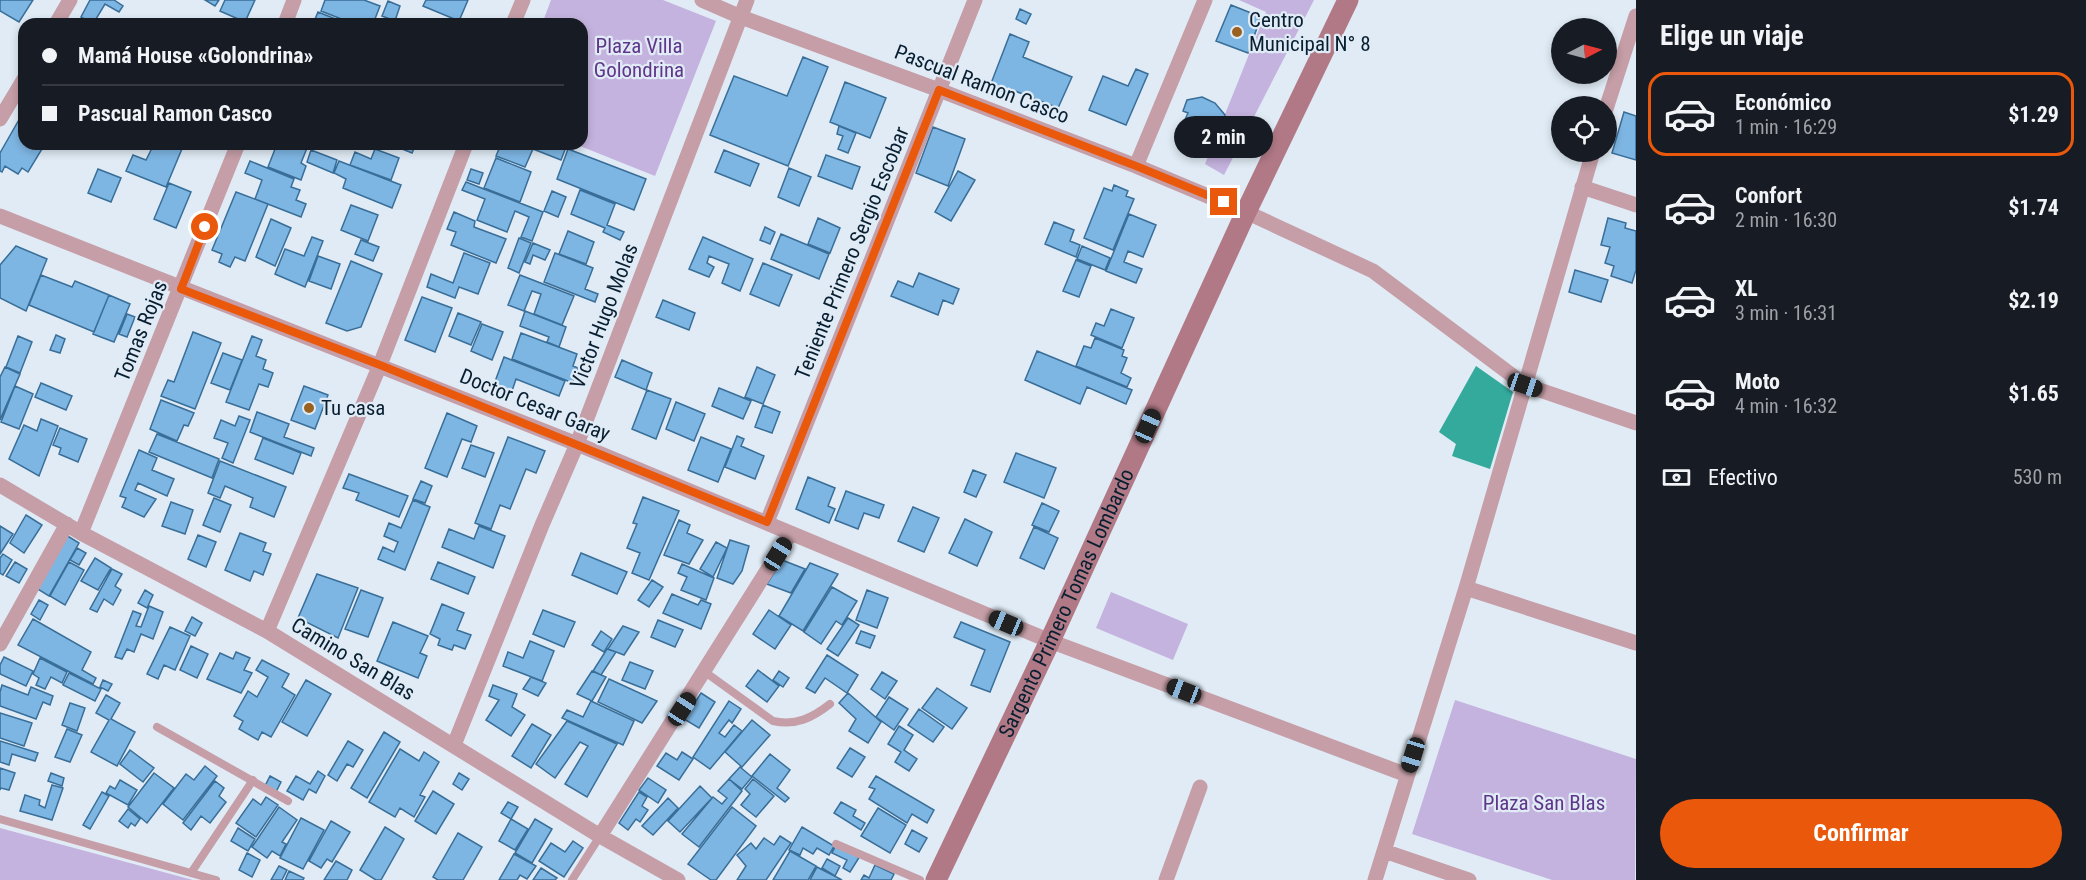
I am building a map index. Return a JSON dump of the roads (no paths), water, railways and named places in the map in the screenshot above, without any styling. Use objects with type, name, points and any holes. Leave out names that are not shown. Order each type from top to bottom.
[{"type":"street","points":[[60,18],[70,0]]},
{"type":"street","points":[[287,18],[294,0]]},
{"type":"street","points":[[516,18],[523,0]]},
{"type":"street","name":"Pascual Ramon Casco","points":[[702,0],[741,17],[1136,166],[1245,212],[1373,271],[1525,385],[1636,423]]},
{"type":"street","name":"Victor Hugo Molas","points":[[454,745],[577,444],[747,0]]},
{"type":"street","name":"Teniente Primero Sergio Escobar","points":[[767,522],[975,0]]},
{"type":"street","points":[[1136,166],[1205,0]]},
{"type":"street","name":"Sargento Primero Tomas Lombardo","points":[[936,880],[1050,641],[1245,212],[1348,0]]},
{"type":"street","points":[[1610,96],[1636,16]]},
{"type":"street","points":[[0,119],[18,89]]},
{"type":"street","name":"Tomas Rojas","points":[[81,533],[236,150]]},
{"type":"street","points":[[267,631],[380,365],[464,150]]},
{"type":"street","points":[[1375,880],[1466,588],[1590,162]]},
{"type":"street","points":[[1582,187],[1636,205]]},
{"type":"street","name":"Doctor Cesar Garay","points":[[0,216],[577,444],[1050,641],[1407,775]]},
{"type":"street","name":"Camino San Blas","points":[[0,485],[81,533],[267,631],[600,836],[678,880]]},
{"type":"street","points":[[0,644],[67,524]]},
{"type":"street","points":[[600,836],[790,534]]},
{"type":"street","points":[[1466,588],[1636,644]]},
{"type":"street","points":[[1166,880],[1200,787]]},
{"type":"street","points":[[1384,851],[1469,880]]},
{"type":"lane","points":[[705,672],[773,721],[785,724],[806,720],[830,704]]},
{"type":"lane","points":[[157,727],[288,801]]},
{"type":"lane","points":[[191,873],[253,780]]},
{"type":"lane","points":[[0,819],[216,880]]},
{"type":"lane","points":[[572,880],[600,836]]},
{"type":"lane","points":[[836,844],[920,880]]},
{"type":"place","name":"Centro Municipal N° 8","points":[[1237,32]]},
{"type":"place","name":"Tu casa","points":[[309,408]]},
{"type":"park label","name":"Plaza Villa Golondrina","points":[[639,58]]},
{"type":"park label","name":"Plaza San Blas","points":[[1544,803]]}]
